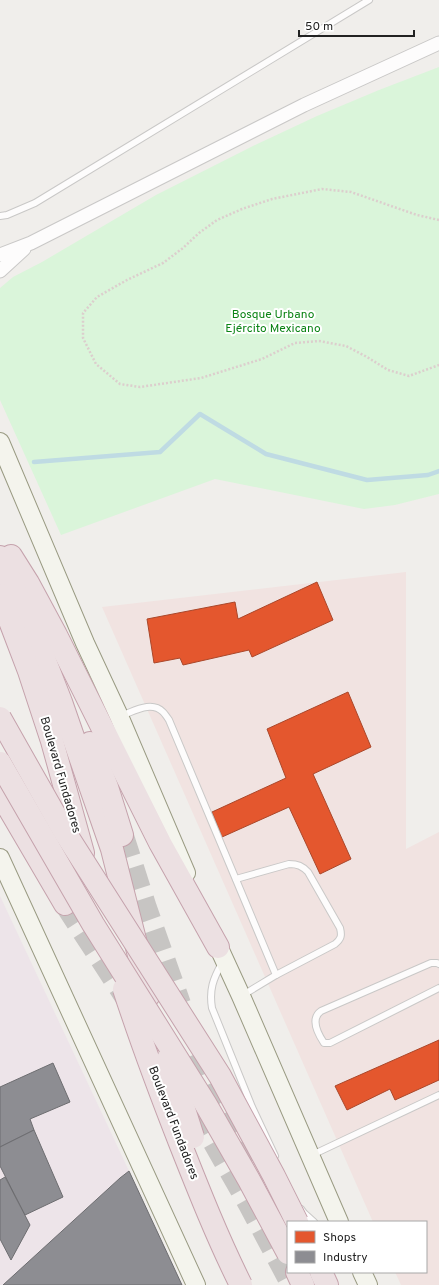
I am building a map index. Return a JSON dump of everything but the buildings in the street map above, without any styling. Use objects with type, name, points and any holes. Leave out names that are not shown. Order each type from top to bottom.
[{"type":"highway","points":[[0,542],[16,563],[56,635],[160,843],[221,953]]},
{"type":"highway","points":[[0,557],[18,579],[67,685],[107,787],[123,836]]},
{"type":"highway","points":[[0,557],[40,648],[61,702],[112,849],[149,995],[172,1072],[191,1132],[214,1196],[250,1285]]},
{"type":"highway","name":"Boulevard Fundadores","points":[[0,595],[52,741],[105,930],[134,1019],[162,1097],[197,1185],[241,1285]]},
{"type":"highway","points":[[0,718],[64,831],[220,1076],[274,1176],[298,1213]]},
{"type":"highway","points":[[0,763],[93,924],[205,1103],[249,1180],[287,1251]]},
{"type":"highway","points":[[0,793],[65,904]]},
{"type":"highway","points":[[297,1273],[303,1285]]},
{"type":"highway","points":[[322,1273],[328,1285]]},
{"type":"main road","points":[[1,445],[85,643],[120,716],[221,953],[339,1221]]},
{"type":"main road","points":[[0,858],[196,1285]]},
{"type":"main road","points":[[362,1273],[368,1285]]},
{"type":"street","points":[[0,255],[31,243],[304,105],[439,43]]},
{"type":"street","points":[[0,271],[31,243]]},
{"type":"lane","points":[[0,216],[7,215],[34,203],[369,0]]},
{"type":"lane","points":[[120,716],[148,706],[156,708],[166,715],[276,975]]},
{"type":"lane","points":[[236,879],[289,864],[302,865],[308,872],[342,934],[340,939],[335,944],[276,975],[241,996]]},
{"type":"lane","points":[[221,953],[210,990],[212,1008],[252,1107],[278,1162]]},
{"type":"lane","points":[[439,964],[431,964],[320,1011],[315,1020],[316,1026],[324,1043],[330,1043],[439,988]]},
{"type":"lane","points":[[309,1156],[439,1095]]},
{"type":"lane","points":[[298,1213],[304,1213],[313,1221]]},
{"type":"path","points":[[439,220],[404,211],[351,192],[322,189],[272,199],[242,209],[217,220],[198,233],[183,248],[163,264],[127,280],[97,297],[83,313],[83,338],[96,364],[120,384],[140,387],[201,378],[262,359],[294,343],[319,341],[346,346],[388,370],[409,376],[439,365]]},
{"type":"shaded area","points":[[406,572],[406,849],[439,832],[439,1285],[401,1285],[395,1273],[427,1273],[427,1221],[373,1221],[102,607]]},
{"type":"shaded area","points":[[0,896],[129,1171],[182,1285],[0,1285]]},
{"type":"green space","name":"Bosque Urbano Ejército Mexicano","points":[[439,67],[439,494],[395,505],[364,509],[215,479],[61,535],[0,400],[0,288],[13,277],[42,262],[156,195],[253,146],[317,116]]},
{"type":"waterway","points":[[34,462],[160,452],[200,414],[266,454],[367,480],[428,475],[439,471]]},
{"type":"tunnel","points":[[123,836],[146,908],[180,1004]]},
{"type":"tunnel","points":[[65,904],[132,1007]]},
{"type":"tunnel","points":[[198,1053],[219,1102],[253,1166]]},
{"type":"tunnel","points":[[181,1085],[250,1206],[292,1285]]}]
